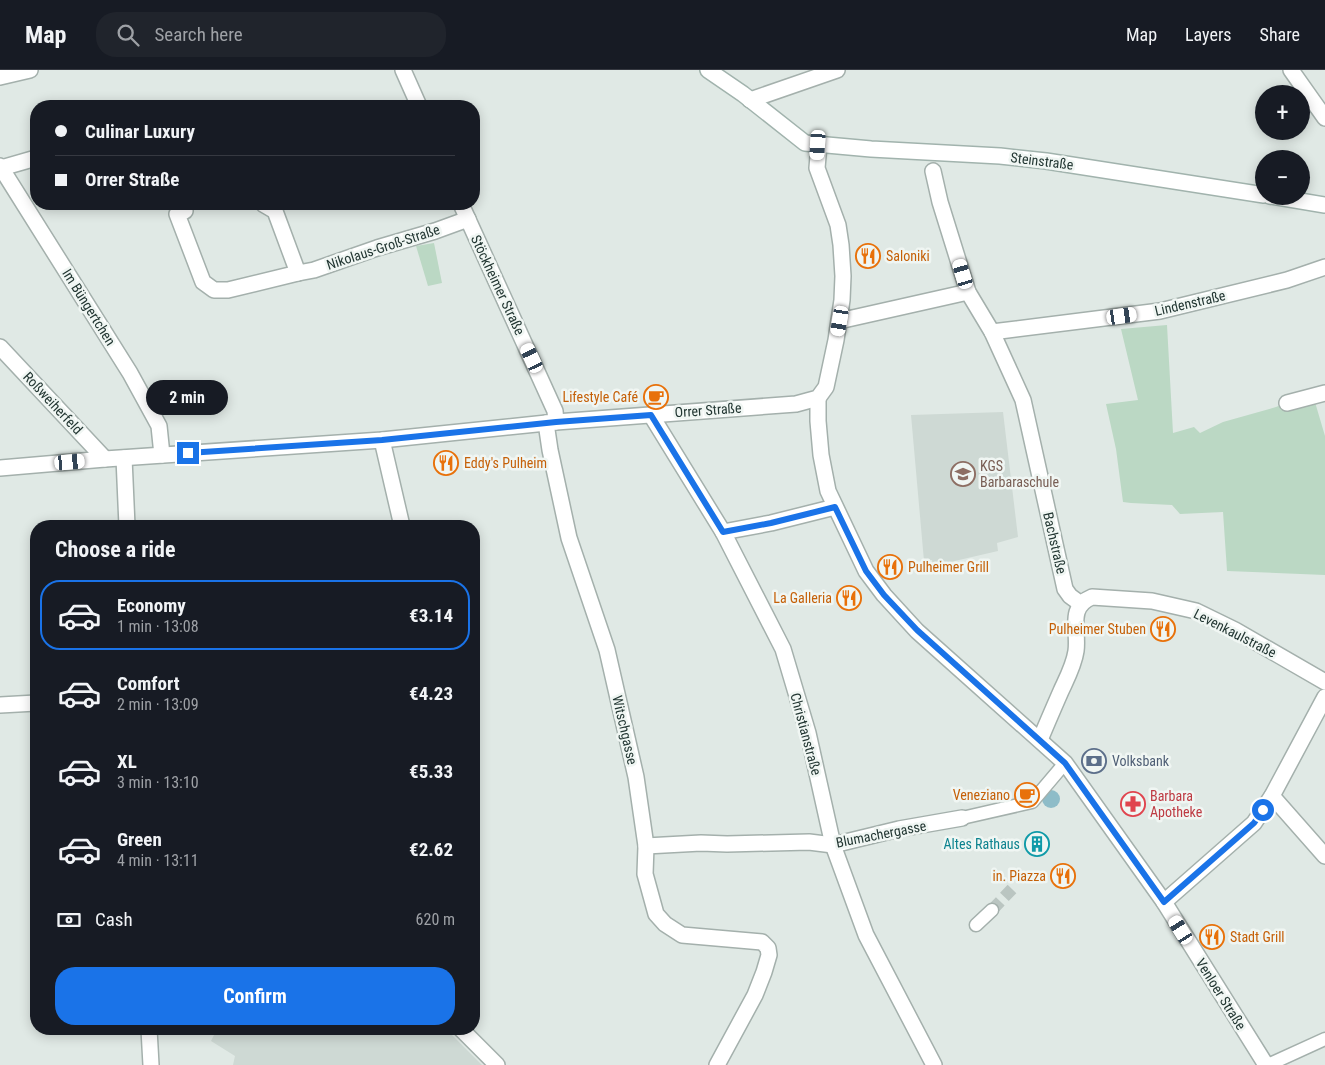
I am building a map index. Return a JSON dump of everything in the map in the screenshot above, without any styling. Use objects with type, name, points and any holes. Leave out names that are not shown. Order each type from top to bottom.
[{"type":"street","points":[[0,77],[30,70]]},
{"type":"street","points":[[404,70],[416,100]]},
{"type":"street","points":[[708,70],[805,143],[818,145]]},
{"type":"street","points":[[750,100],[837,70]]},
{"type":"street","points":[[1290,70],[1325,118]]},
{"type":"street","name":"Steinstraße","points":[[818,145],[871,150],[1009,157],[1056,162],[1255,194]]},
{"type":"street","name":"Venloer Straße","points":[[818,145],[817,168],[838,225],[844,276],[840,321],[826,387],[818,398],[821,455],[828,491],[866,571],[884,595],[917,630],[1065,763],[1164,902],[1267,1065]]},
{"type":"street","points":[[1,167],[30,160]]},
{"type":"street","name":"Im Büngertchen","points":[[1,167],[130,373],[159,426],[162,455]]},
{"type":"street","name":"Bachstraße","points":[[933,171],[940,202],[968,292],[992,332],[1023,400],[1065,589],[1070,596],[1081,604]]},
{"type":"street","points":[[1310,203],[1325,205]]},
{"type":"street","points":[[273,210],[298,273]]},
{"type":"street","name":"Stöckheimer Straße","points":[[464,210],[556,410],[551,423]]},
{"type":"street","name":"Nikolaus-Groß-Straße","points":[[185,211],[177,214],[180,223],[203,282],[214,290],[228,290],[314,270],[468,219]]},
{"type":"street","name":"Lindenstraße","points":[[992,332],[1160,311],[1286,280],[1325,268]]},
{"type":"street","points":[[840,321],[968,292]]},
{"type":"street","name":"Roßweiherfeld","points":[[0,347],[105,458]]},
{"type":"street","points":[[1287,404],[1325,393]]},
{"type":"street","name":"Orrer Straße","points":[[0,468],[105,458],[382,440],[551,423],[796,404],[818,398]]},
{"type":"street","name":"Christianstraße","points":[[651,415],[723,532],[783,649],[808,733],[833,845],[866,935],[934,1065]]},
{"type":"street","name":"Witschgasse","points":[[551,423],[550,450],[569,538],[607,650],[636,777],[646,846],[645,874],[656,914],[664,924],[682,935],[762,942],[768,948],[769,955],[755,995],[717,1065]]},
{"type":"street","points":[[382,440],[401,520]]},
{"type":"street","points":[[124,458],[127,520]]},
{"type":"street","points":[[723,532],[771,523],[835,507]]},
{"type":"street","name":"Levenkaulstraße","points":[[1081,604],[1092,598],[1122,599],[1152,601],[1196,611],[1235,630],[1325,682]]},
{"type":"street","points":[[1040,740],[1074,664],[1076,650],[1075,625],[1077,612],[1081,604]]},
{"type":"street","points":[[1164,902],[1254,823],[1272,796],[1325,697]]},
{"type":"street","points":[[0,705],[30,704]]},
{"type":"street","name":"Blumachergasse","points":[[646,846],[701,843],[808,842],[833,845],[899,829],[962,818],[1032,802],[1065,763]]},
{"type":"street","points":[[1272,796],[1325,856]]},
{"type":"street","points":[[976,925],[992,910]]},
{"type":"street","points":[[149,1035],[150,1065]]},
{"type":"street","points":[[467,1035],[496,1065]]},
{"type":"street","points":[[1267,1065],[1325,1039]]},
{"type":"shaded area","name":"KGS Barbaraschule","points":[[1003,412],[1018,537],[997,543],[998,551],[933,566],[932,560],[924,561],[911,415]]},
{"type":"shaded area","points":[[214,1035],[452,1035],[482,1065],[233,1065],[235,1056],[211,1041]]},
{"type":"green space","points":[[434,243],[442,283],[428,286],[416,246]]},
{"type":"green space","points":[[1167,325],[1173,433],[1194,427],[1200,433],[1223,422],[1276,407],[1312,392],[1325,436],[1325,575],[1227,571],[1223,512],[1180,514],[1172,505],[1123,502],[1116,449],[1106,404],[1138,400],[1121,329]]},
{"type":"water","points":[[1047,790],[1055,790],[1060,795],[1058,806],[1047,808],[1042,803],[1042,795]]},
{"type":"tunnel","points":[[992,910],[1012,889]]},
{"type":"place","name":"Saloniki","points":[[868,256]]},
{"type":"place","name":"Lifestyle Café","points":[[656,397]]},
{"type":"place","name":"Eddy's Pulheim","points":[[446,463]]},
{"type":"place","name":"KGS Barbaraschule","points":[[963,474]]},
{"type":"place","name":"Pulheimer Grill","points":[[890,567]]},
{"type":"place","name":"La Galleria","points":[[849,598]]},
{"type":"place","name":"Pulheimer Stuben","points":[[1163,629]]},
{"type":"place","name":"Volksbank","points":[[1094,761]]},
{"type":"place","name":"Veneziano","points":[[1027,795]]},
{"type":"place","name":"Barbara Apotheke","points":[[1133,804]]},
{"type":"place","name":"Altes Rathaus","points":[[1037,844]]},
{"type":"place","name":"in. Piazza","points":[[1063,876]]},
{"type":"place","name":"Stadt Grill","points":[[1212,937]]},
{"type":"route","points":[[188,453],[382,440],[556,422],[651,415],[723,532],[771,523],[835,507],[866,571],[884,595],[917,630],[1065,763],[1164,902],[1254,823],[1263,810]]}]
